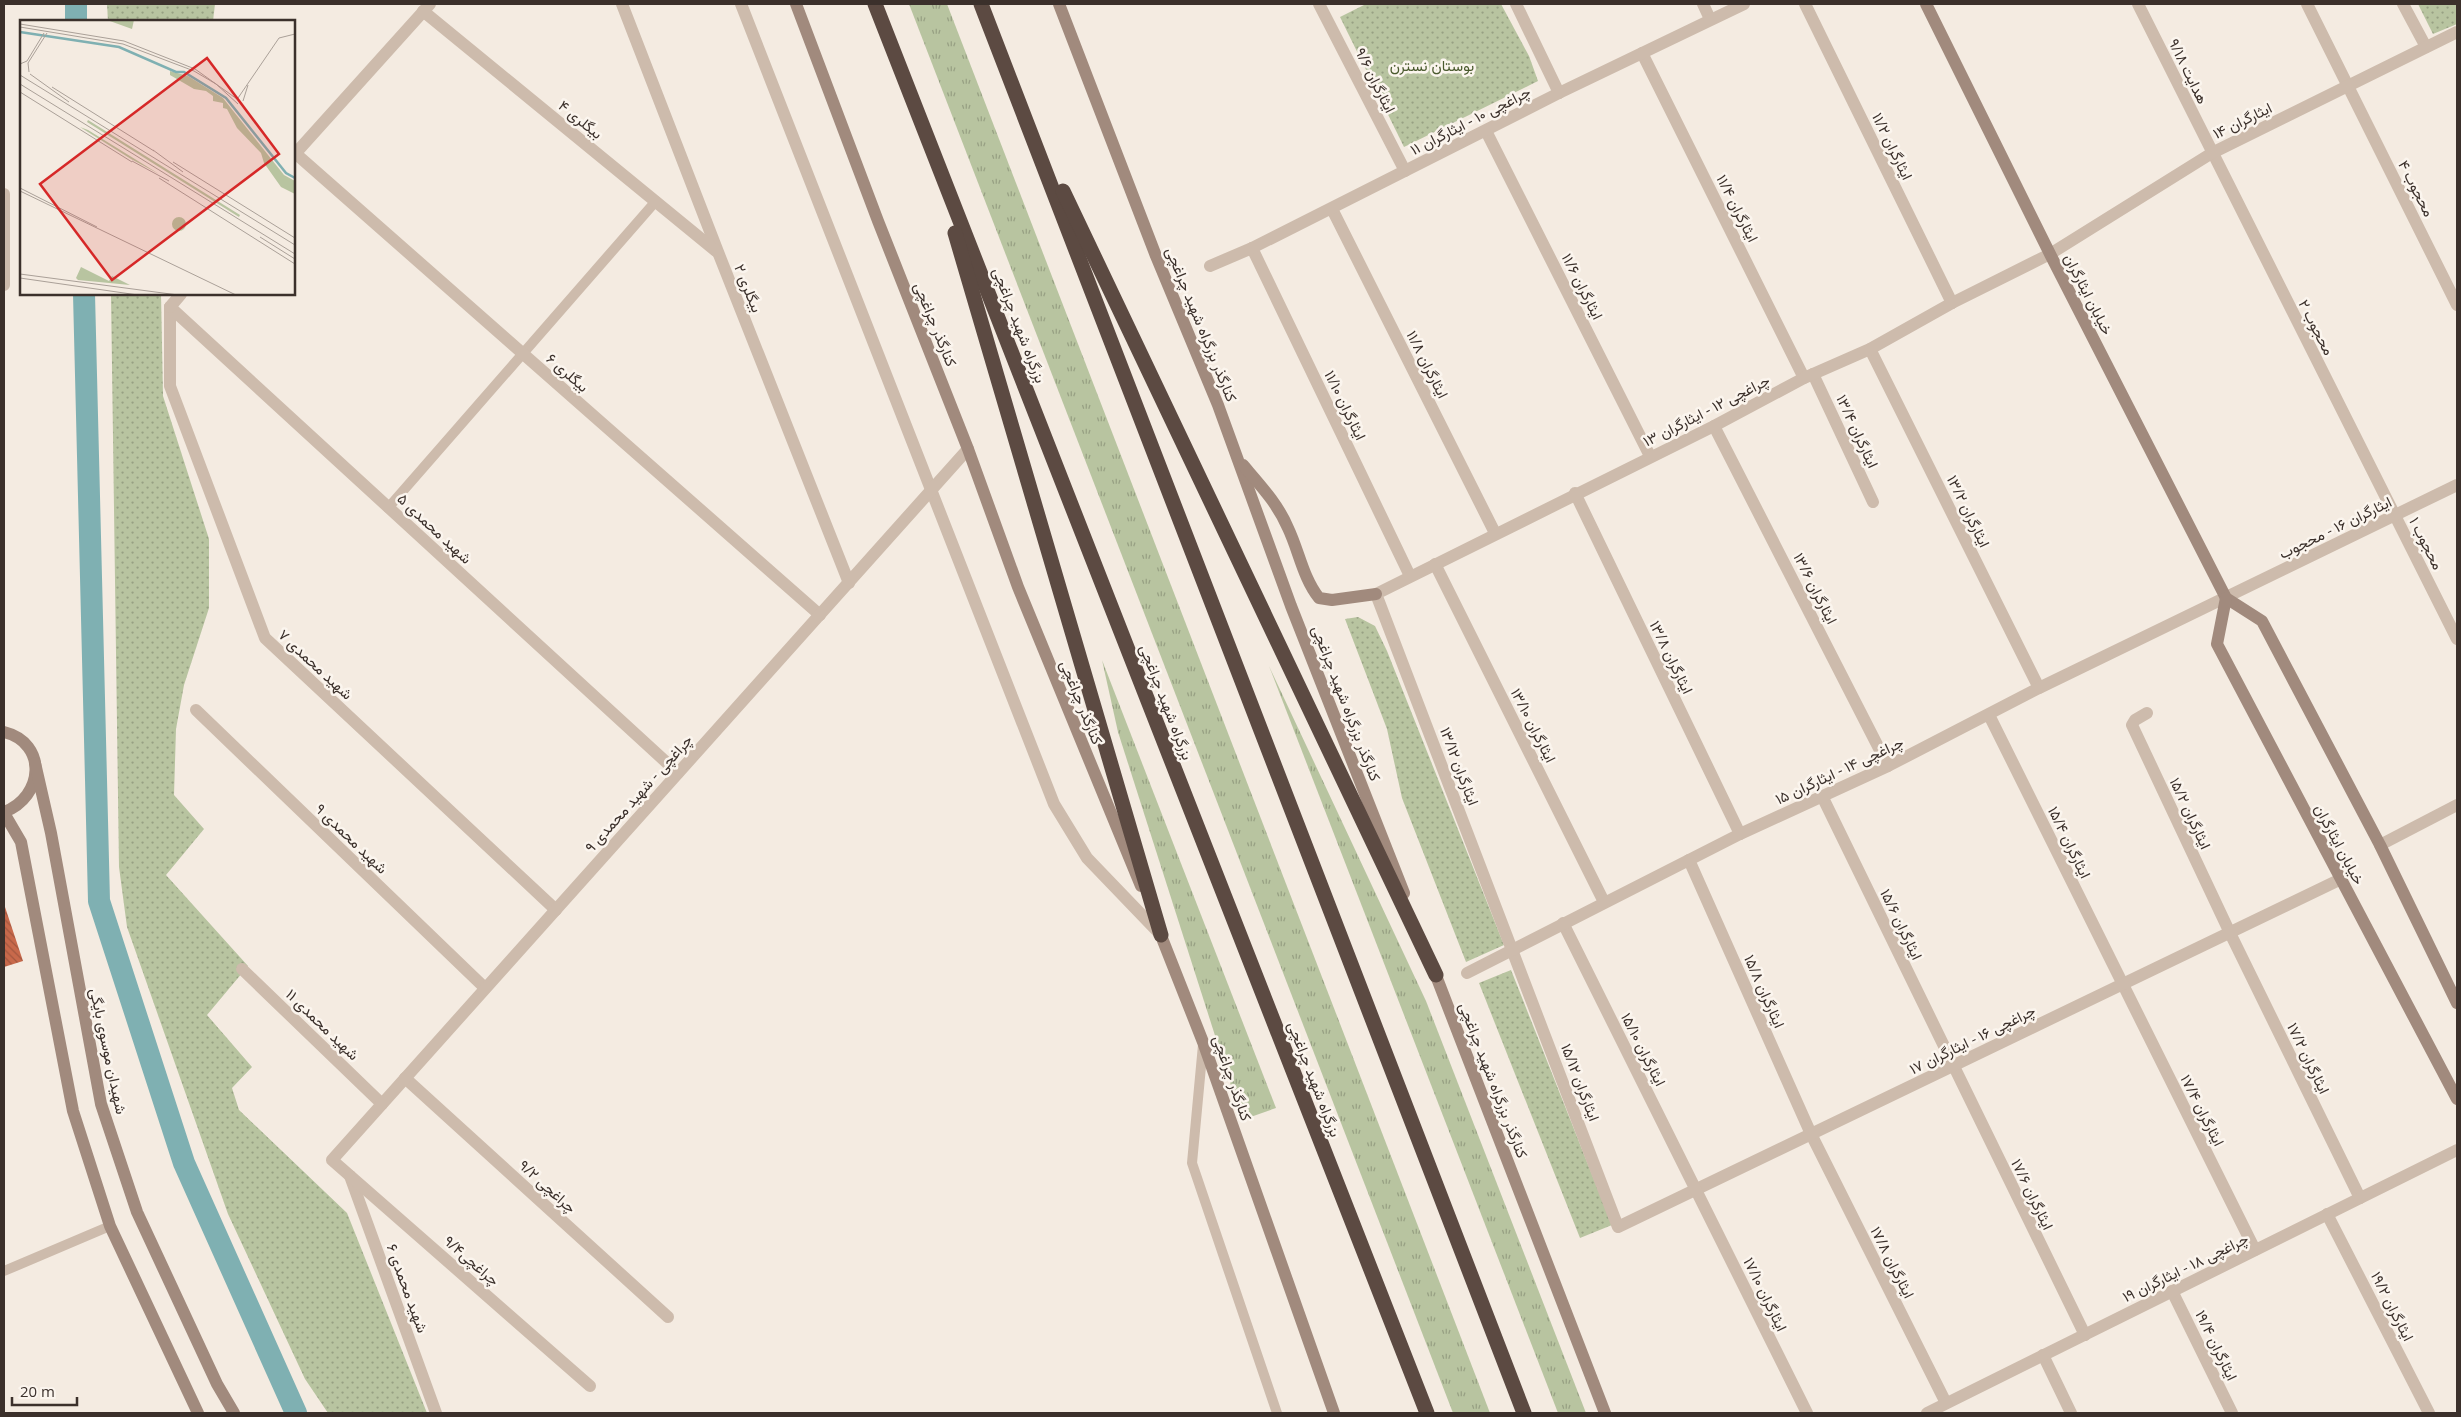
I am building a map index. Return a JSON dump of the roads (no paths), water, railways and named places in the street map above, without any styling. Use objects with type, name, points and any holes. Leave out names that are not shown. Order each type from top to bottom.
[{"type":"highway","name":"بزرگراه شهید چراغچی","points":[[875,4],[1427,1413]]},
{"type":"highway","points":[[981,4],[1524,1413]]},
{"type":"highway","points":[[1011,81],[1436,975]]},
{"type":"highway","points":[[928,138],[1161,935]]},
{"type":"main road","name":"کنارگذر چراغچی","points":[[796,4],[968,449],[1018,588],[1203,1042],[1334,1413]]},
{"type":"main road","name":"کنارگذر بزرگراه شهید چراغچی","points":[[1059,4],[1156,256],[1218,405],[1291,606],[1605,1413]]},
{"type":"main road","name":"خیابان ایثارگران","points":[[1926,4],[2050,254],[2226,598],[2217,644],[2457,1100]]},
{"type":"main road","points":[[1238,459],[1269,496],[1288,526],[1311,588],[1319,598],[1332,600],[1376,594]]},
{"type":"main road","points":[[2226,598],[2262,621],[2380,845],[2457,1003]]},
{"type":"main road","name":"شهیدان موسوی بایگی","points":[[4,732],[22,741],[30,751],[35,763],[52,842],[101,1104],[137,1212],[217,1384],[234,1413]]},
{"type":"main road","points":[[35,763],[36,776],[29,794],[15,808],[4,812],[21,842],[73,1111],[110,1226],[198,1413]]},
{"type":"street","name":"بیگلری ۲","points":[[622,4],[849,583]]},
{"type":"street","points":[[741,4],[1054,804],[1087,858],[1161,935]]},
{"type":"street","name":"ایثارگران ۹/۶","points":[[1319,4],[1405,171]]},
{"type":"street","points":[[1516,4],[1559,93]]},
{"type":"street","points":[[1703,4],[1710,19]]},
{"type":"street","name":"چراغچی ۱۰ - ایثارگران ۱۱","points":[[1210,266],[1332,209],[1559,93],[1744,4]]},
{"type":"street","name":"ایثارگران ۱۱/۲","points":[[1804,4],[1952,302]]},
{"type":"street","name":"هدایت ۹/۱۸","points":[[2138,4],[2212,153]]},
{"type":"street","name":"محجوب ۴","points":[[2307,4],[2457,305]]},
{"type":"street","points":[[2403,4],[2426,47]]},
{"type":"street","name":"بیگلری ۴","points":[[426,7],[718,252]]},
{"type":"street","points":[[295,154],[426,7]]},
{"type":"street","name":"ایثارگران ۱۴","points":[[2050,254],[2212,153],[2457,32]]},
{"type":"street","name":"ایثارگران ۱۱/۴","points":[[1642,53],[1809,376]]},
{"type":"street","name":"ایثارگران ۱۱/۶","points":[[1486,131],[1650,456]]},
{"type":"street","name":"محجوب ۲","points":[[2212,153],[2394,516]]},
{"type":"street","name":"بیگلری ۶","points":[[295,154],[820,615]]},
{"type":"street","points":[[4,194],[4,285]]},
{"type":"street","name":"ایثارگران ۱۱/۸","points":[[1332,209],[1495,533]]},
{"type":"street","name":"ایثارگران ۱۱/۱۰","points":[[1252,248],[1410,576]]},
{"type":"street","name":"چراغچی ۱۲ - ایثارگران ۱۳","points":[[1376,594],[1575,493],[1714,426],[1809,376],[1870,349],[1952,302],[2050,254]]},
{"type":"street","points":[[170,307],[180,295]]},
{"type":"street","name":"شهید محمدی ۵","points":[[170,307],[678,773]]},
{"type":"street","name":"شهید محمدی ۷","points":[[170,307],[170,386],[265,638],[556,910]]},
{"type":"street","name":"ایثارگران ۱۳/۲","points":[[1870,349],[2038,688]]},
{"type":"street","name":"ایثارگران ۱۳/۴","points":[[1809,376],[1872,502]]},
{"type":"street","name":"ایثارگران ۱۳/۶","points":[[1714,426],[1888,766]]},
{"type":"street","name":"۹ چراغچی - شهید محمدی","points":[[332,1160],[968,449]]},
{"type":"street","name":"ایثارگران ۱۶ - محجوب","points":[[2226,598],[2457,485]]},
{"type":"street","name":"ایثارگران ۱۳/۸","points":[[1575,493],[1740,834]]},
{"type":"street","name":"محجوب ۱","points":[[2394,516],[2457,638]]},
{"type":"street","name":"ایثارگران ۱۳/۱۰","points":[[1435,564],[1604,902]]},
{"type":"street","name":"ایثارگران ۱۳/۱۲","points":[[1376,594],[1513,949]]},
{"type":"street","name":"چراغچی ۱۴ - ایثارگران ۱۵","points":[[1467,973],[1740,834],[1888,766],[2038,688],[2226,598]]},
{"type":"street","name":"شهید محمدی ۹","points":[[196,710],[485,988]]},
{"type":"street","name":"ایثارگران ۱۵/۲","points":[[2147,714],[2135,720],[2132,725],[2230,933]]},
{"type":"street","name":"ایثارگران ۱۵/۴","points":[[1989,715],[2122,984]]},
{"type":"street","name":"ایثارگران ۱۵/۶","points":[[1822,796],[1952,1066]]},
{"type":"street","points":[[2380,845],[2457,805]]},
{"type":"street","name":"ایثارگران ۱۵/۸","points":[[1689,860],[1811,1134]]},
{"type":"street","name":"چراغچی ۱۶ - ایثارگران ۱۷","points":[[1618,1227],[2340,879]]},
{"type":"street","name":"ایثارگران ۱۵/۱۰","points":[[1563,923],[1697,1189]]},
{"type":"street","name":"ایثارگران ۱۷/۲","points":[[2230,933],[2360,1198]]},
{"type":"street","name":"ایثارگران ۱۵/۱۲","points":[[1513,949],[1618,1227]]},
{"type":"street","name":"شهید محمدی ۱۱","points":[[242,968],[382,1104]]},
{"type":"street","name":"ایثارگران ۱۷/۴","points":[[2122,984],[2256,1250]]},
{"type":"street","name":"ایثارگران ۱۷/۶","points":[[1952,1066],[2085,1335]]},
{"type":"street","name":"۹/۲ چراغچی","points":[[405,1078],[668,1317]]},
{"type":"street","name":"ایثارگران ۱۷/۸","points":[[1811,1134],[1946,1403]]},
{"type":"street","name":"چراغچی ۱۸ - ایثارگران ۱۹","points":[[1927,1413],[2457,1150]]},
{"type":"street","name":"۹/۴چراغچی","points":[[332,1160],[590,1386]]},
{"type":"street","name":"شهید محمدی ۶","points":[[349,1174],[436,1413]]},
{"type":"street","name":"ایثارگران ۱۷/۱۰","points":[[1697,1189],[1807,1413]]},
{"type":"street","name":"ایثارگران ۱۹/۲","points":[[2327,1214],[2429,1413]]},
{"type":"street","name":"ایثارگران ۱۹/۴","points":[[2172,1291],[2232,1413]]},
{"type":"street","points":[[2044,1355],[2071,1413]]},
{"type":"lane","points":[[388,508],[656,201]]},
{"type":"lane","points":[[1203,1042],[1192,1163],[1277,1413]]},
{"type":"lane","points":[[4,1272],[37,1255],[110,1226]]},
{"type":"waterway","points":[[76,4],[76,20]]},
{"type":"waterway","points":[[84,295],[99,901],[184,1163],[296,1413]]},
{"type":"park label","name":"بوستان نسترن","points":[[1432,65]]}]
